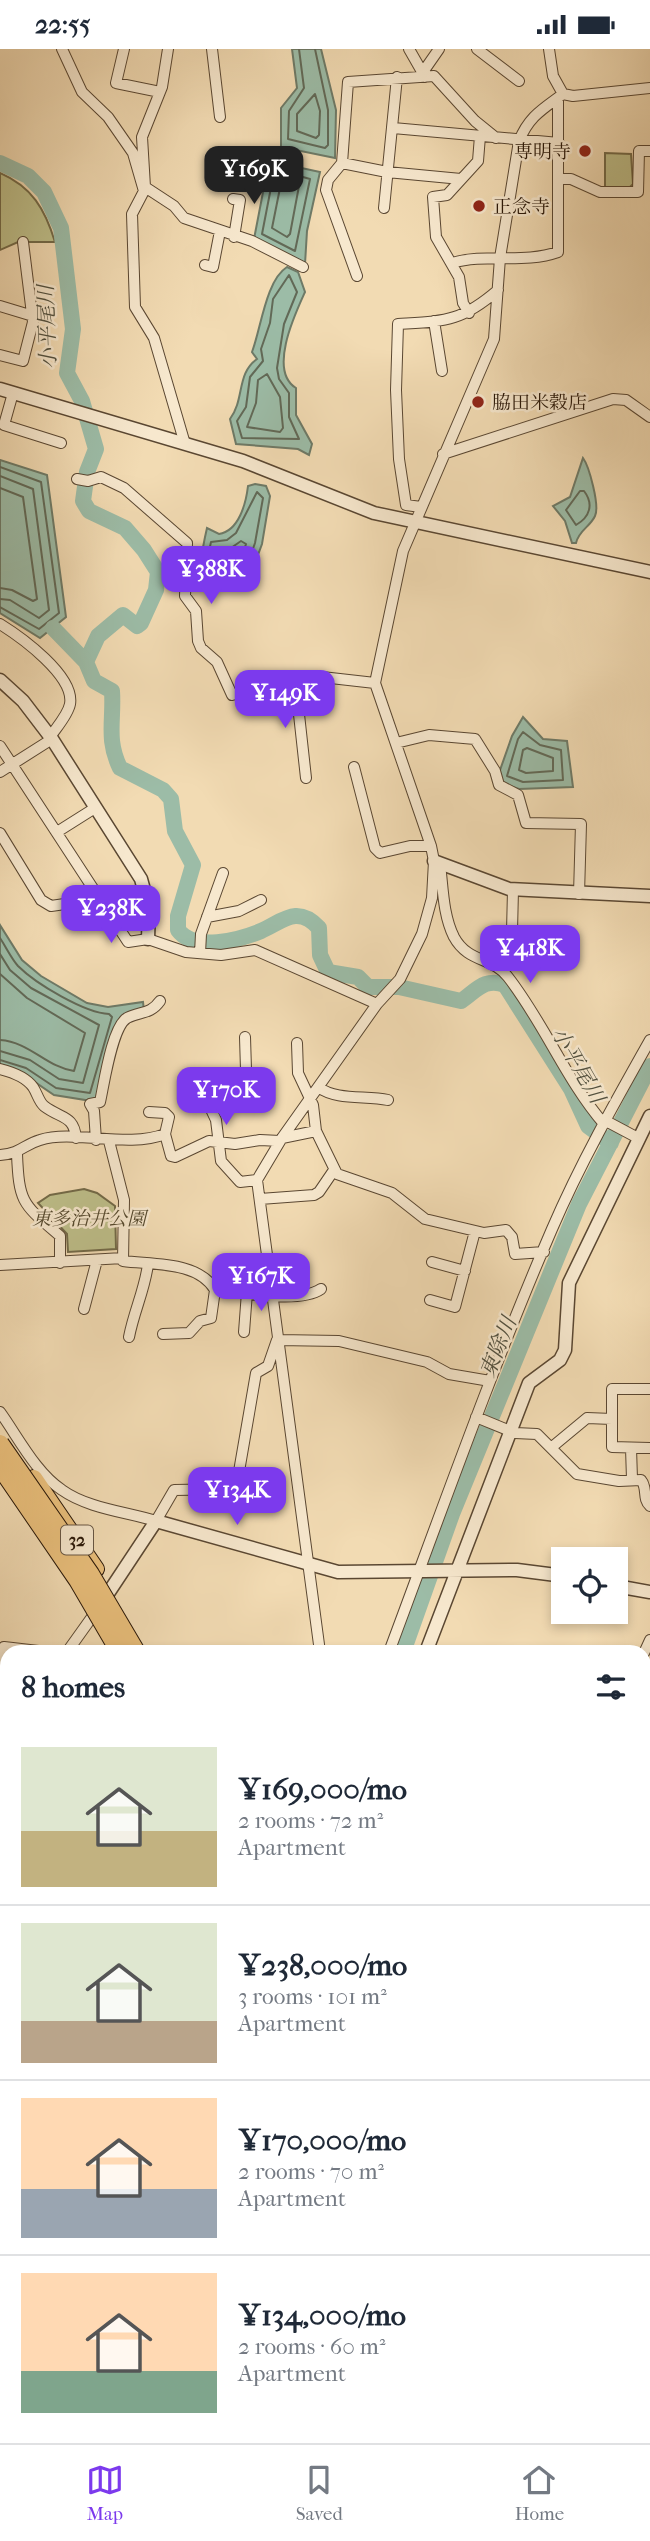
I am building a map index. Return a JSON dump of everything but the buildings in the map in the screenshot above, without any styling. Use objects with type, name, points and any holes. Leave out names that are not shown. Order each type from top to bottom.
[{"type":"highway","points":[[0,1444],[83,1564],[132,1645]]},
{"type":"highway","points":[[0,1466],[78,1580],[116,1645]]},
{"type":"main road","name":"32","points":[[0,1434],[56,1510],[140,1645]]},
{"type":"main road","name":"32","points":[[0,1481],[108,1645]]},
{"type":"street","points":[[62,49],[82,92],[108,117],[133,153],[144,189],[174,206],[184,218],[252,241],[303,267]]},
{"type":"street","points":[[124,49],[117,83],[160,92]]},
{"type":"street","points":[[167,49],[160,92],[142,137],[144,189],[132,214],[135,307],[154,338],[184,444]]},
{"type":"street","points":[[212,49],[220,117]]},
{"type":"street","points":[[409,49],[424,74]]},
{"type":"street","points":[[424,74],[439,49]]},
{"type":"street","points":[[477,49],[519,81]]},
{"type":"street","points":[[452,263],[535,257],[558,252],[561,96],[553,76],[549,49]]},
{"type":"street","points":[[357,276],[326,196],[328,180],[342,163],[348,82],[424,74],[434,76],[475,121],[496,138]]},
{"type":"street","points":[[384,208],[397,77]]},
{"type":"street","points":[[638,1138],[605,1122],[584,1103],[508,975],[468,955],[461,948],[447,916],[437,862],[375,683],[403,551],[494,339],[500,258],[519,141],[526,124],[535,113],[561,96],[650,88]]},
{"type":"street","points":[[393,128],[559,143]]},
{"type":"street","points":[[469,313],[452,263],[436,237],[433,197],[447,195],[478,160],[480,136]]},
{"type":"street","points":[[558,179],[571,179],[600,192],[638,192],[639,151],[650,151]]},
{"type":"street","points":[[342,163],[387,172],[461,179]]},
{"type":"street","points":[[233,199],[240,200],[233,236]]},
{"type":"street","points":[[205,265],[213,267],[220,232]]},
{"type":"street","points":[[0,355],[23,361],[33,316],[23,242]]},
{"type":"street","points":[[421,507],[406,505],[399,459],[396,390],[398,324],[434,321],[469,313],[498,290]]},
{"type":"street","points":[[0,306],[33,316]]},
{"type":"street","points":[[434,321],[442,371]]},
{"type":"street","points":[[0,389],[271,472],[348,505],[414,522],[650,572]]},
{"type":"street","points":[[13,393],[4,425],[61,443]]},
{"type":"street","points":[[443,454],[612,399],[626,400],[650,417]]},
{"type":"street","points":[[77,479],[88,481],[100,477],[124,488],[187,543],[186,596],[196,611],[198,641],[201,648],[218,661],[232,695],[295,678],[322,677],[375,683]]},
{"type":"street","points":[[0,624],[26,642],[57,670],[70,699],[70,707],[51,738],[0,772]]},
{"type":"street","points":[[295,678],[306,778]]},
{"type":"street","points":[[0,680],[23,701],[51,738],[141,879],[149,908],[148,939]]},
{"type":"street","points":[[396,743],[429,735],[475,739],[495,771],[499,785],[518,795],[526,823],[581,824],[579,894]]},
{"type":"street","points":[[0,746],[128,942],[148,939],[186,952],[221,955],[255,950],[377,1004]]},
{"type":"street","points":[[354,767],[378,851],[431,846]]},
{"type":"street","points":[[57,832],[95,808]]},
{"type":"street","points":[[0,833],[41,900],[51,906],[99,899]]},
{"type":"street","points":[[437,862],[513,890],[650,896]]},
{"type":"street","points":[[319,1645],[257,1180],[281,1139],[377,1004],[400,979],[422,934],[432,898],[437,862]]},
{"type":"street","points":[[201,953],[201,934],[223,873]]},
{"type":"street","points":[[513,890],[512,931],[517,953]]},
{"type":"street","points":[[207,917],[239,911],[261,900]]},
{"type":"street","points":[[96,1140],[94,1111],[90,1104],[100,1102],[113,1043],[121,1023],[127,1018],[154,1010],[160,1001]]},
{"type":"street","points":[[245,1037],[246,1070],[238,1075],[217,1075],[209,1096],[221,1161],[240,1182],[257,1180]]},
{"type":"street","points":[[392,1645],[476,1417],[544,1252],[605,1122],[650,1040]]},
{"type":"street","points":[[297,1043],[298,1073],[310,1099],[316,1131],[331,1157],[334,1170],[341,1178],[392,1193],[425,1219],[475,1231],[506,1230],[512,1237],[515,1254],[544,1252]]},
{"type":"street","points":[[0,1069],[19,1076],[32,1085],[43,1105],[69,1118],[75,1125],[76,1138]]},
{"type":"street","points":[[318,1087],[336,1095],[367,1095],[388,1100]]},
{"type":"street","points":[[149,1112],[165,1112],[169,1118],[165,1133],[171,1156],[175,1157],[217,1140],[235,1144],[281,1139],[316,1131]]},
{"type":"street","points":[[428,1645],[452,1570],[529,1383],[560,1360],[565,1350],[569,1283],[650,1116]]},
{"type":"street","points":[[0,1155],[17,1154],[40,1140],[76,1138],[109,1141],[165,1133]]},
{"type":"street","points":[[109,1141],[124,1200],[123,1261],[196,1272],[210,1281],[215,1290],[211,1318],[200,1321],[189,1333],[163,1334]]},
{"type":"street","points":[[17,1154],[19,1188],[24,1205],[60,1237],[60,1263]]},
{"type":"street","points":[[260,1199],[314,1195],[325,1185],[334,1170]]},
{"type":"street","points":[[430,1300],[456,1307],[475,1231]]},
{"type":"street","points":[[0,1265],[123,1258]]},
{"type":"street","points":[[83,1310],[97,1260]]},
{"type":"street","points":[[432,1262],[465,1271]]},
{"type":"street","points":[[129,1336],[136,1305],[145,1287],[148,1264]]},
{"type":"street","points":[[215,1290],[306,1295],[321,1289]]},
{"type":"street","points":[[244,1332],[247,1292]]},
{"type":"street","points":[[278,1340],[339,1341],[369,1351],[427,1361],[449,1374],[490,1381]]},
{"type":"street","points":[[72,1645],[174,1490],[233,1489],[237,1483],[256,1373],[268,1366],[278,1340]]},
{"type":"street","points":[[650,1389],[612,1389],[612,1447],[650,1448]]},
{"type":"street","points":[[0,1412],[47,1476],[62,1490],[82,1500],[338,1572],[452,1570],[551,1574]]},
{"type":"street","points":[[476,1417],[510,1430],[537,1434],[576,1474],[619,1481],[642,1480],[645,1484],[645,1500],[650,1506]]},
{"type":"street","points":[[552,1447],[587,1418],[612,1419]]},
{"type":"street","points":[[631,1448],[632,1479]]},
{"type":"street","points":[[628,1588],[650,1592]]},
{"type":"green space","points":[[605,153],[631,154],[633,184],[628,189],[605,188]]},
{"type":"green space","points":[[0,173],[21,185],[36,200],[47,219],[55,242],[18,242],[0,250]]},
{"type":"green space","name":"東多治井公園","points":[[84,1189],[97,1193],[115,1206],[116,1249],[68,1252],[67,1234],[38,1203],[50,1195]]},
{"type":"water","points":[[292,49],[321,49],[336,110],[335,158],[281,147],[281,108],[297,88]]},
{"type":"water","points":[[269,161],[320,172],[307,231],[305,264],[254,239]]},
{"type":"water","points":[[287,267],[298,272],[305,292],[286,342],[284,369],[288,380],[296,388],[296,415],[312,444],[309,455],[298,449],[236,444],[230,419],[238,403],[246,372],[257,359],[252,352],[269,293],[280,273]]},
{"type":"water","points":[[583,458],[593,486],[596,511],[593,520],[576,543],[572,543],[565,521],[553,506],[570,497]]},
{"type":"water","points":[[0,460],[47,475],[66,617],[40,638],[0,613]]},
{"type":"water","points":[[248,486],[266,486],[270,496],[262,544],[252,571],[222,575],[206,572],[202,558],[207,528],[219,534],[232,528],[243,508]]},
{"type":"water","points":[[523,717],[543,739],[567,741],[573,787],[519,789],[504,784],[499,773],[512,736]]},
{"type":"water","points":[[0,925],[22,960],[41,976],[87,1003],[108,1007],[143,1002],[144,1011],[121,1017],[98,1102],[54,1095],[23,1074],[0,1066]]},
{"type":"waterway","points":[[287,165],[291,149]]},
{"type":"waterway","name":"小平尾川","points":[[0,163],[28,176],[44,192],[61,228],[73,329],[67,373],[82,401],[96,449],[87,472],[83,501],[89,511],[125,528],[158,572],[156,590],[141,623],[137,626],[123,615],[98,636],[86,662],[94,681],[112,691],[112,739],[120,768],[163,790],[171,799],[175,831],[193,865],[178,916],[178,930],[195,941],[217,942],[261,931],[290,917],[304,917],[319,928],[320,955],[328,972],[358,977],[368,987],[399,987],[461,1001],[486,984],[505,985],[571,1089],[588,1126],[611,1143]]},
{"type":"waterway","points":[[53,628],[86,662]]},
{"type":"waterway","name":"東除川","points":[[405,1645],[452,1514],[579,1204],[650,1066]]},
{"type":"place","name":"専明寺","points":[[585,151]]},
{"type":"place","name":"正念寺","points":[[479,206]]},
{"type":"place","name":"脇田米穀店","points":[[478,402]]}]
